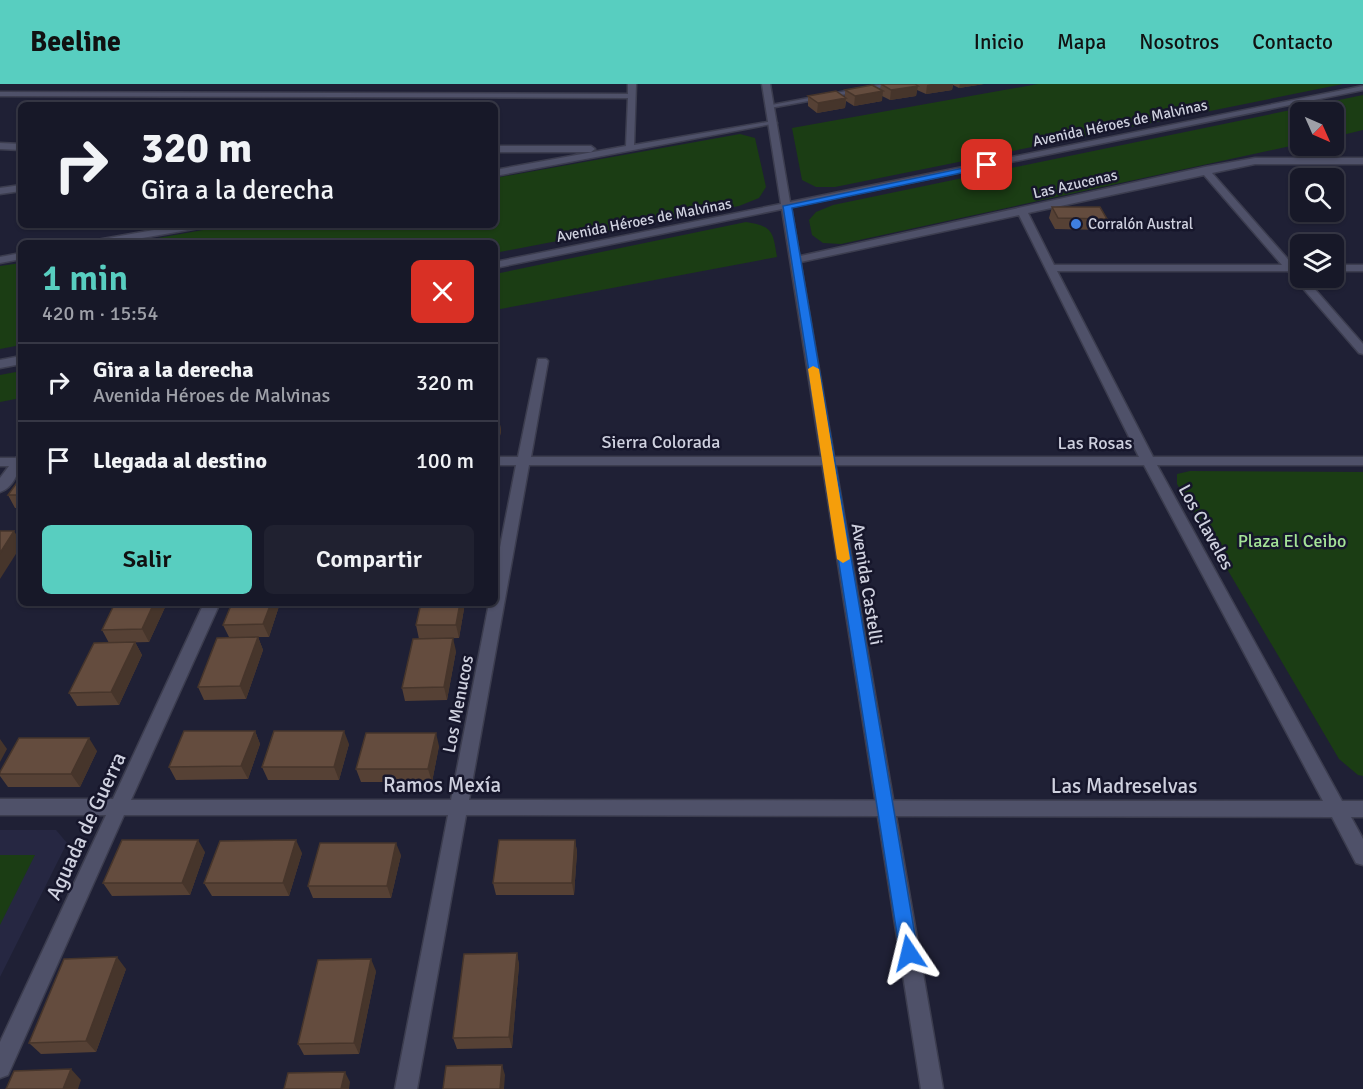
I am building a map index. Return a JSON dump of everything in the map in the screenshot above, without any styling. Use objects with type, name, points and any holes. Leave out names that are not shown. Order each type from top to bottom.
[{"type":"street","points":[[294,102],[307,84]]},
{"type":"street","points":[[630,149],[632,84]]},
{"type":"street","name":"Avenida Castelli","points":[[766,84],[788,206],[827,460],[932,1089]]},
{"type":"street","points":[[770,106],[897,84]]},
{"type":"street","name":"Avenida Héroes de Malvinas","points":[[498,264],[1363,88]]},
{"type":"street","points":[[0,94],[632,96]]},
{"type":"street","points":[[498,172],[773,123]]},
{"type":"street","points":[[0,147],[18,147]]},
{"type":"street","points":[[498,149],[630,149]]},
{"type":"street","name":"Las Azucenas","points":[[796,260],[1255,161],[1363,161]]},
{"type":"street","points":[[1205,170],[1290,263]]},
{"type":"street","points":[[0,192],[18,189]]},
{"type":"street","name":"Los Claveles","points":[[1022,211],[1148,461],[1363,857]]},
{"type":"street","points":[[114,240],[182,228]]},
{"type":"street","points":[[0,260],[18,257]]},
{"type":"street","points":[[1051,268],[1290,268]]},
{"type":"street","points":[[1344,268],[1363,268]]},
{"type":"street","points":[[1311,288],[1363,351]]},
{"type":"street","points":[[0,364],[18,361]]},
{"type":"street","name":"Los Menucos","points":[[498,600],[542,361]]},
{"type":"street","name":"Sierra Colorada","points":[[498,461],[827,460]]},
{"type":"street","name":"Las Rosas","points":[[827,460],[1363,461]]},
{"type":"street","points":[[0,462],[18,461]]},
{"type":"street","points":[[0,488],[18,464]]},
{"type":"street","name":"Aguada de Guerra","points":[[0,1067],[211,606]]},
{"type":"street","name":"Los Menucos","points":[[406,1089],[497,606]]},
{"type":"street","name":"Ramos Mexía","points":[[0,807],[884,808]]},
{"type":"street","name":"Las Madreselvas","points":[[884,808],[1363,809]]},
{"type":"shaded area","points":[[0,830],[56,830],[67,843],[0,977]]},
{"type":"green space","points":[[1038,84],[1343,84],[835,187],[816,187],[802,180],[792,128]]},
{"type":"green space","points":[[1363,95],[1363,130],[1344,135],[1344,102],[1329,102]]},
{"type":"green space","points":[[1290,110],[1290,146],[841,244],[823,243],[812,235],[809,220],[816,212],[833,205]]},
{"type":"green space","points":[[740,134],[755,138],[766,187],[759,198],[739,206],[498,252],[498,240],[147,240],[214,228],[498,228],[498,177]]},
{"type":"green space","points":[[746,222],[767,228],[773,236],[777,257],[498,309],[498,273]]},
{"type":"green space","points":[[18,263],[18,346],[0,349],[0,266]]},
{"type":"green space","points":[[18,372],[18,399],[0,402],[0,375]]},
{"type":"green space","name":"Plaza El Ceibo","points":[[1190,471],[1363,472],[1363,776],[1358,775],[1339,759],[1177,484],[1177,474]]},
{"type":"green space","points":[[0,855],[35,855],[0,925]]},
{"type":"building","points":[[881,84],[915,84],[918,86],[891,90]]},
{"type":"building","points":[[872,85],[883,91],[855,96],[845,90]]},
{"type":"building","points":[[836,91],[846,98],[818,103],[808,96]]},
{"type":"building","points":[[1052,207],[1100,207],[1107,219],[1058,218]]},
{"type":"building","points":[[18,481],[18,495],[8,495]]},
{"type":"building","points":[[0,531],[14,531],[0,553]]},
{"type":"building","points":[[114,606],[153,606],[142,629],[102,630]]},
{"type":"building","points":[[231,606],[270,606],[263,624],[223,625]]},
{"type":"building","points":[[420,606],[459,606],[456,625],[416,625]]},
{"type":"building","points":[[258,637],[240,686],[198,687],[217,638]]},
{"type":"building","points":[[453,638],[444,687],[402,688],[413,639]]},
{"type":"building","points":[[135,642],[111,692],[69,693],[94,643]]},
{"type":"building","points":[[184,731],[255,731],[241,766],[169,767]]},
{"type":"building","points":[[274,731],[344,731],[334,767],[262,767]]},
{"type":"building","points":[[366,733],[436,733],[428,769],[356,769]]},
{"type":"building","points":[[19,738],[89,738],[71,774],[0,774]]},
{"type":"building","points":[[122,840],[198,840],[182,883],[103,883]]},
{"type":"building","points":[[296,840],[283,883],[204,883],[220,841]]},
{"type":"building","points":[[499,840],[575,840],[572,883],[493,883]]},
{"type":"building","points":[[320,843],[396,843],[387,886],[308,886]]},
{"type":"building","points":[[517,953],[509,1037],[453,1038],[464,954]]},
{"type":"building","points":[[117,957],[86,1041],[29,1043],[64,959]]},
{"type":"building","points":[[371,959],[354,1043],[298,1044],[318,960]]},
{"type":"building","points":[[502,1065],[500,1089],[443,1089],[446,1066]]},
{"type":"building","points":[[71,1069],[63,1089],[6,1089],[14,1071]]},
{"type":"building","points":[[345,1072],[341,1089],[284,1089],[288,1073]]},
{"type":"slow traffic","points":[[813,369],[843,559]]},
{"type":"place","name":"Corralón Austral","points":[[1076,224]]},
{"type":"route","points":[[909,953],[827,460],[788,206],[987,165]]}]
